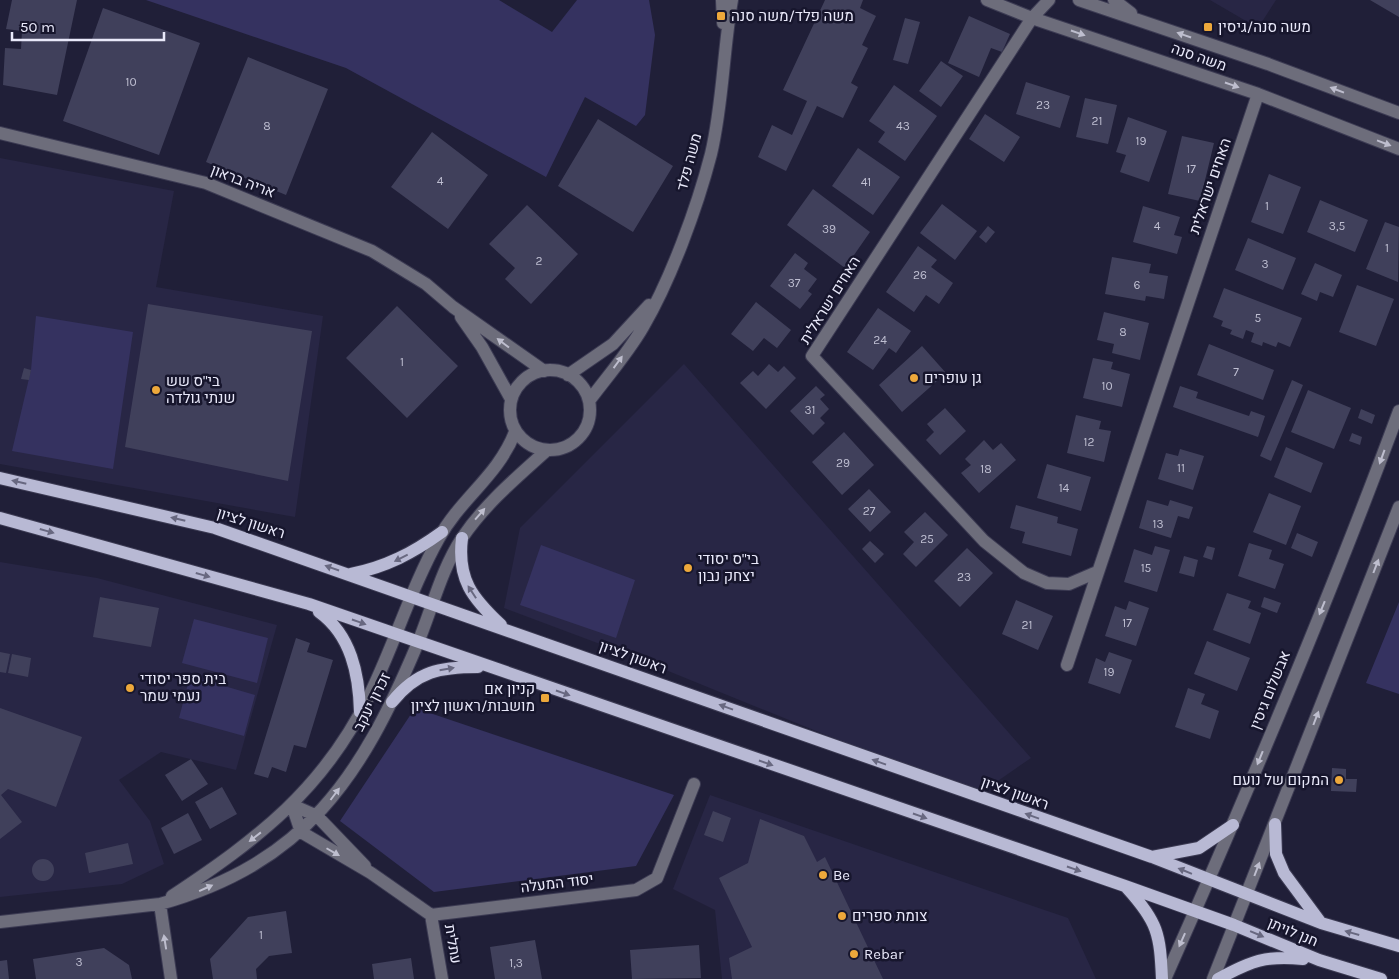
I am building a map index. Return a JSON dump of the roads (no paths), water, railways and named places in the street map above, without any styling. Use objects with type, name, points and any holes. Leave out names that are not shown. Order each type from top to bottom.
[{"type":"main road","name":"ראשון לציון","points":[[0,478],[215,528],[351,574],[1152,857],[1247,896]]},
{"type":"main road","points":[[0,518],[309,604],[1125,886],[1194,913]]},
{"type":"main road","points":[[351,574],[375,569],[398,560],[442,532]]},
{"type":"main road","points":[[462,538],[462,571],[466,583],[483,608],[504,628]]},
{"type":"main road","points":[[309,604],[329,619],[342,634],[356,672],[360,712]]},
{"type":"main road","points":[[392,702],[403,688],[429,673],[456,667],[488,667]]},
{"type":"main road","points":[[1275,824],[1276,854],[1284,873],[1321,923]]},
{"type":"main road","points":[[1152,857],[1199,848],[1233,825]]},
{"type":"main road","points":[[1125,886],[1148,911],[1159,934],[1163,979]]},
{"type":"main road","name":"חנן לויתן","points":[[1247,896],[1321,923],[1399,946]]},
{"type":"main road","name":"חנן לויתן","points":[[1194,913],[1234,925],[1319,960],[1381,979]]},
{"type":"main road","points":[[1218,979],[1251,962],[1278,956],[1319,960]]},
{"type":"street","name":"משה פלד","points":[[589,401],[643,328],[664,285],[690,220],[711,154],[721,93],[724,43],[722,0]]},
{"type":"street","name":"משה פלד","points":[[724,43],[732,0]]},
{"type":"street","name":"משה סנה","points":[[987,0],[1032,18],[1258,94],[1399,149]]},
{"type":"street","points":[[1032,18],[1036,0]]},
{"type":"street","points":[[1032,18],[1049,0]]},
{"type":"street","name":"משה סנה","points":[[1079,0],[1268,64],[1399,113]]},
{"type":"street","points":[[1114,0],[1146,22]]},
{"type":"street","name":"האחים ישראלית","points":[[1032,18],[812,356],[984,541],[1024,573],[1047,583],[1069,584],[1097,572]]},
{"type":"street","name":"האחים ישראלית","points":[[1067,665],[1258,94]]},
{"type":"street","name":"אריה בראון","points":[[0,133],[206,183],[372,251],[426,284],[453,307],[519,355],[544,370]]},
{"type":"street","name":"משה פלד","points":[[568,375],[613,344],[644,311],[664,285]]},
{"type":"street","name":"אריה בראון","points":[[453,307],[482,347],[511,400]]},
{"type":"street","points":[[544,370],[562,372],[568,375],[575,378],[584,389],[589,401],[590,414],[587,426],[580,437],[571,445],[559,450],[546,451],[534,448],[523,441],[515,432],[510,419],[511,400],[514,391],[523,380],[544,370]]},
{"type":"street","name":"אבשלום גיסין","points":[[1163,979],[1233,825],[1363,509],[1399,411]]},
{"type":"street","name":"זכרון יעקב","points":[[160,904],[229,857],[292,805],[332,758],[360,712],[442,532],[465,500],[498,466],[515,432]]},
{"type":"street","name":"זכרון יעקב","points":[[0,922],[160,904],[192,894],[232,876],[265,858],[301,832],[335,795],[359,760],[392,702],[418,643],[449,561],[462,538],[505,488],[546,451]]},
{"type":"street","points":[[1213,979],[1399,507]]},
{"type":"street","name":"יסוד המעלה","points":[[432,915],[636,890],[657,878],[694,784]]},
{"type":"street","points":[[292,805],[317,816],[371,873]]},
{"type":"street","points":[[292,805],[301,832],[371,873],[432,915]]},
{"type":"street","points":[[160,904],[171,979]]},
{"type":"street","name":"עתלית","points":[[432,915],[442,979]]},
{"type":"place","name":"משה פלד/משה סנה","points":[[721,16]]},
{"type":"place","name":"משה סנה/גיסין","points":[[1208,27]]},
{"type":"place","name":"גן עופרים","points":[[914,378]]},
{"type":"place","name":"בי\"ס שש שנתי גולדה","points":[[156,390]]},
{"type":"place","name":"בי\"ס יסודי יצחק נבון","points":[[688,568]]},
{"type":"place","name":"בית ספר יסודי נעמי שמר","points":[[130,688]]},
{"type":"place","name":"קניון אם מושבות/ראשון לציון","points":[[545,698]]},
{"type":"place","name":"המקום של נועם","points":[[1339,780]]},
{"type":"place","name":"Be","points":[[823,875]]},
{"type":"place","name":"צומת ספרים","points":[[842,916]]},
{"type":"place","name":"Rebar","points":[[854,954]]}]
